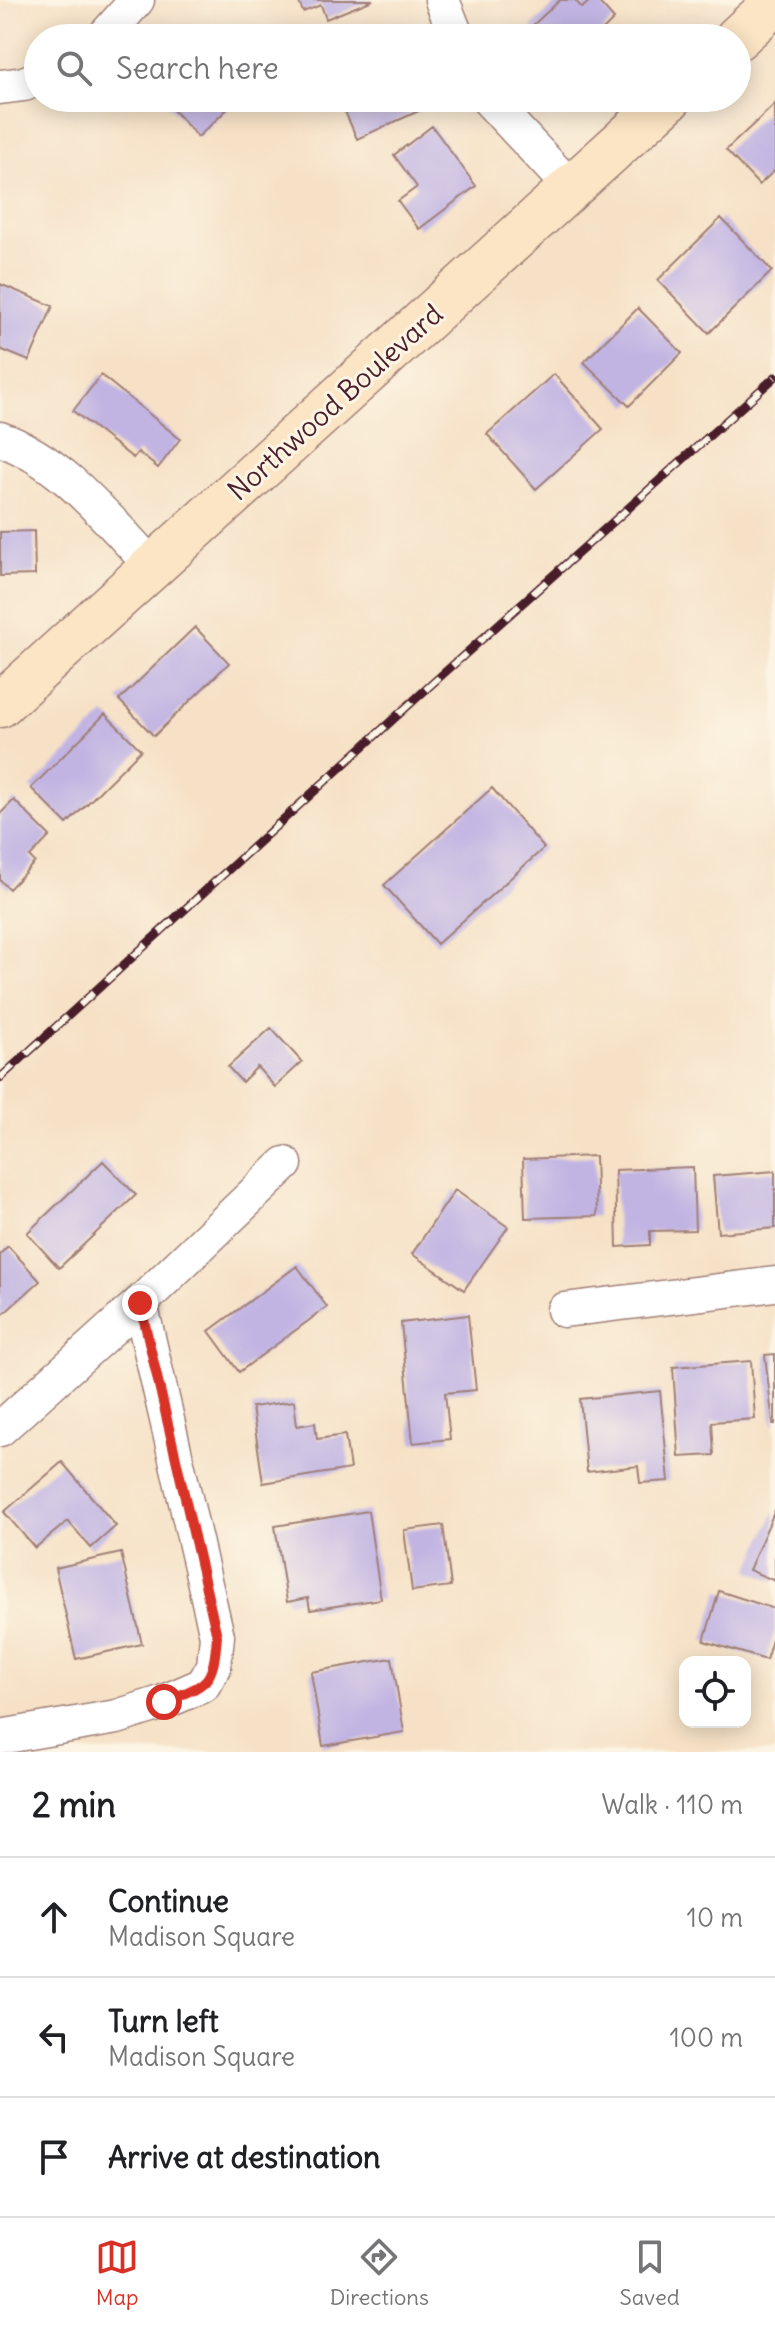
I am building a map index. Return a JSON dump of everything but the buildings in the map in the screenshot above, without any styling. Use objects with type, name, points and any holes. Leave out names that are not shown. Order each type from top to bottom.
[{"type":"street","points":[[116,24],[137,0]]},
{"type":"street","points":[[442,0],[451,24]]},
{"type":"street","points":[[751,25],[775,3]]},
{"type":"street","points":[[0,87],[24,84]]},
{"type":"street","points":[[500,112],[571,188]]},
{"type":"street","name":"Northwood Boulevard","points":[[0,705],[655,112]]},
{"type":"street","points":[[0,439],[43,460],[75,486],[153,567]]},
{"type":"street","points":[[0,1429],[140,1303],[285,1164]]},
{"type":"street","points":[[564,1310],[775,1284]]},
{"type":"street","points":[[0,1737],[117,1717],[164,1702],[203,1685],[214,1666],[217,1636],[140,1303]]},
{"type":"railway","points":[[0,1078],[434,682],[775,377]]},
{"type":"route","points":[[140,1303],[217,1636],[214,1666],[203,1685],[164,1702]]}]
